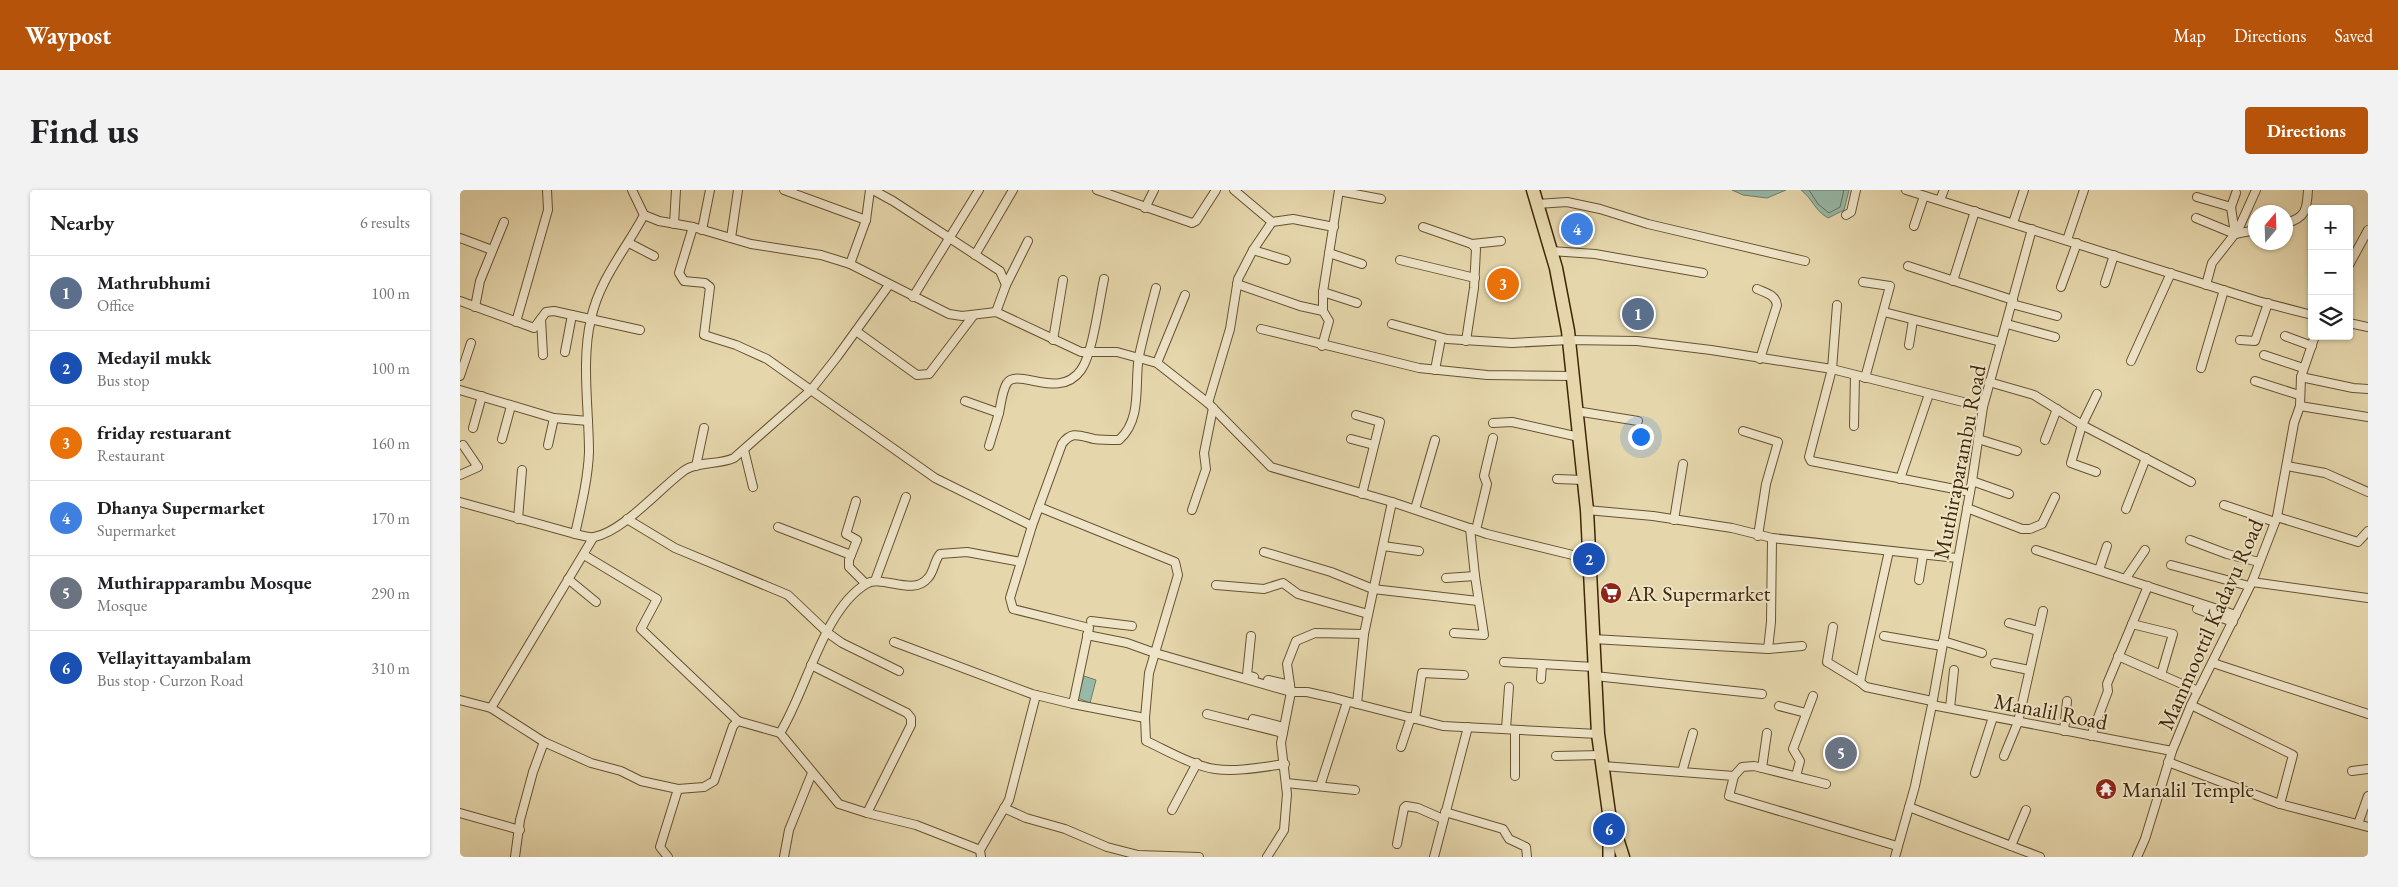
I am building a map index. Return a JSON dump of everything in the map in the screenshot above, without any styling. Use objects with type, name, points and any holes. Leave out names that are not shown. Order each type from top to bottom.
[{"type":"main road","points":[[1533,190],[1551,251],[1569,340],[1587,510],[1598,734],[1609,814],[1609,857]]},
{"type":"main road","points":[[1609,814],[1623,857]]},
{"type":"street","points":[[516,322],[548,210],[547,190]]},
{"type":"street","points":[[632,190],[644,215],[731,238],[821,255],[850,264],[949,314],[973,316],[996,312],[1081,352],[1117,352],[1157,363],[1211,406],[1272,467],[1392,502],[1473,529],[1589,559]]},
{"type":"street","points":[[674,224],[676,190]]},
{"type":"street","points":[[702,230],[710,190]]},
{"type":"street","points":[[731,238],[738,190]]},
{"type":"street","points":[[784,190],[866,220]]},
{"type":"street","points":[[850,264],[866,220],[872,190],[902,206],[949,240],[1000,271],[1006,285]]},
{"type":"street","points":[[913,297],[979,190]]},
{"type":"street","points":[[974,255],[1013,190]]},
{"type":"street","points":[[1097,190],[1145,208],[1192,222],[1196,221],[1216,190]]},
{"type":"street","points":[[1145,208],[1154,190]]},
{"type":"street","points":[[1234,190],[1272,222],[1293,220],[1334,227]]},
{"type":"street","points":[[1322,346],[1329,321],[1323,311],[1323,292],[1339,190],[1381,198]]},
{"type":"street","points":[[1846,215],[1851,212],[1856,190]]},
{"type":"street","points":[[1940,200],[1944,190]]},
{"type":"street","points":[[2013,223],[2024,190]]},
{"type":"street","points":[[2067,240],[2084,190]]},
{"type":"street","points":[[2206,284],[2212,263],[2235,234],[2256,190]]},
{"type":"street","points":[[2293,221],[2298,220],[2308,207],[2308,190]]},
{"type":"street","points":[[1911,191],[2114,256],[2308,314]]},
{"type":"street","points":[[2235,234],[2231,207],[2236,193]]},
{"type":"street","points":[[1914,226],[1924,196]]},
{"type":"street","points":[[2197,197],[2231,207]]},
{"type":"street","points":[[1537,204],[1567,202],[1600,209],[1648,224],[1805,261]]},
{"type":"street","points":[[1953,281],[1975,211]]},
{"type":"street","points":[[575,534],[584,492],[589,454],[588,339],[591,318],[606,276],[629,243],[644,215]]},
{"type":"street","points":[[2196,218],[2235,234],[2248,232]]},
{"type":"street","points":[[475,307],[480,281],[504,222]]},
{"type":"street","points":[[1192,510],[1206,469],[1204,453],[1211,406],[1230,329],[1237,284],[1253,250],[1272,222]]},
{"type":"street","points":[[1423,227],[1472,244],[1501,241]]},
{"type":"street","points":[[693,228],[679,273],[684,281],[705,283],[710,287],[704,335],[757,353],[935,478],[1032,526]]},
{"type":"street","name":"Muthiraparambu Road","points":[[1895,857],[1909,807],[1932,703],[1972,481],[1983,407],[2032,229]]},
{"type":"street","points":[[2353,258],[2368,230]]},
{"type":"street","points":[[460,238],[492,250]]},
{"type":"street","points":[[996,312],[1006,285],[1028,241]]},
{"type":"street","points":[[629,243],[654,256]]},
{"type":"street","points":[[2061,288],[2077,243]]},
{"type":"street","points":[[1466,341],[1475,278],[1476,249],[1472,244]]},
{"type":"street","points":[[2359,248],[2368,251]]},
{"type":"street","points":[[1253,250],[1286,260]]},
{"type":"street","points":[[1551,251],[1595,254],[1703,273]]},
{"type":"street","points":[[1329,253],[1362,264]]},
{"type":"street","points":[[2105,283],[2114,256]]},
{"type":"street","points":[[1400,260],[1475,278]]},
{"type":"street","points":[[1908,266],[2057,316]]},
{"type":"street","points":[[2131,361],[2171,273]]},
{"type":"street","points":[[1053,340],[1063,280]]},
{"type":"street","points":[[989,446],[1006,385],[1012,379],[1022,378],[1049,385],[1067,381],[1081,370],[1088,352],[1104,280]]},
{"type":"street","points":[[1863,282],[1890,286],[1865,378]]},
{"type":"street","points":[[491,708],[593,538],[627,519],[687,469],[726,462],[744,450],[811,390],[889,284]]},
{"type":"street","points":[[1237,284],[1300,306],[1323,311]]},
{"type":"street","points":[[1073,704],[1089,628],[1013,608],[1010,598],[1032,526],[1062,444],[1067,437],[1076,434],[1095,439],[1119,440],[1127,433],[1138,395],[1139,358],[1156,288]]},
{"type":"street","points":[[1757,289],[1773,296],[1776,300],[1760,359]]},
{"type":"street","points":[[2201,368],[2224,290]]},
{"type":"street","points":[[1323,292],[1357,303]]},
{"type":"street","points":[[1157,363],[1185,295]]},
{"type":"street","points":[[460,301],[534,328],[546,312],[591,318],[640,330]]},
{"type":"street","points":[[2240,340],[2255,341],[2268,303]]},
{"type":"street","points":[[1837,305],[1832,370],[1809,457],[1810,461],[1970,492]]},
{"type":"street","points":[[1884,312],[2002,342]]},
{"type":"street","points":[[565,352],[572,315]]},
{"type":"street","points":[[856,331],[917,375],[923,376],[929,374],[973,316]]},
{"type":"street","points":[[541,318],[542,355]]},
{"type":"street","points":[[1909,345],[1913,320]]},
{"type":"street","points":[[1392,324],[1441,338],[1466,341],[1512,343],[1569,340],[1637,341],[1832,370],[1983,407]]},
{"type":"street","points":[[2007,324],[2055,337]]},
{"type":"street","points":[[2353,325],[2368,327]]},
{"type":"street","points":[[1261,329],[1322,346],[1435,370],[1487,375],[1573,376]]},
{"type":"street","points":[[2286,336],[2312,346]]},
{"type":"street","points":[[1435,370],[1441,338]]},
{"type":"street","name":"Mammoottil Kadavu Road","points":[[2137,857],[2145,839],[2168,762],[2168,751],[2251,584],[2276,520],[2294,423],[2300,406],[2301,377],[2314,340]]},
{"type":"street","points":[[460,376],[471,343]]},
{"type":"street","points":[[2264,355],[2303,368]]},
{"type":"street","points":[[1854,426],[1855,375]]},
{"type":"street","points":[[2301,377],[2353,388],[2368,389]]},
{"type":"street","points":[[2255,381],[2299,395]]},
{"type":"street","points":[[1989,382],[2034,395],[2082,425],[2191,482]]},
{"type":"street","points":[[460,390],[554,418],[588,420]]},
{"type":"street","points":[[1900,478],[1929,394]]},
{"type":"street","points":[[2096,472],[2071,463],[2082,425],[2097,394]]},
{"type":"street","points":[[473,428],[482,396]]},
{"type":"street","points":[[965,401],[999,413]]},
{"type":"street","points":[[502,439],[512,406]]},
{"type":"street","points":[[2300,406],[2368,417]]},
{"type":"street","points":[[2045,440],[2057,409]]},
{"type":"street","points":[[1576,411],[1638,421]]},
{"type":"street","points":[[1356,415],[1380,422],[1362,494]]},
{"type":"street","points":[[548,445],[554,418]]},
{"type":"street","points":[[1494,423],[1512,422],[1579,437]]},
{"type":"street","points":[[696,466],[704,428]]},
{"type":"street","points":[[1743,432],[1778,442],[1766,484],[1758,536]]},
{"type":"street","points":[[1454,633],[1484,635],[1475,576],[1473,529],[1486,484],[1484,476],[1493,438]]},
{"type":"street","points":[[1350,439],[1374,445]]},
{"type":"street","points":[[1978,439],[2017,451]]},
{"type":"street","points":[[1415,510],[1435,440]]},
{"type":"street","points":[[460,475],[478,467],[463,445]]},
{"type":"street","points":[[744,450],[753,487]]},
{"type":"street","points":[[2126,509],[2146,458]]},
{"type":"street","points":[[1674,520],[1683,464]]},
{"type":"street","points":[[2287,466],[2325,473],[2368,492]]},
{"type":"street","points":[[518,519],[522,470]]},
{"type":"street","points":[[1557,479],[1584,480]]},
{"type":"street","points":[[1972,481],[2009,494]]},
{"type":"street","points":[[1967,508],[2022,529],[2030,529],[2042,524],[2055,496]]},
{"type":"street","points":[[875,581],[906,497]]},
{"type":"street","points":[[856,501],[846,534],[857,540],[849,560],[849,567],[866,584]]},
{"type":"street","points":[[460,502],[593,538]]},
{"type":"street","points":[[1357,704],[1364,634],[1392,502]]},
{"type":"street","points":[[2224,505],[2358,542],[2368,530]]},
{"type":"street","points":[[1039,508],[1174,562],[1178,575],[1149,673],[1145,718],[1146,740],[1214,769],[1243,770],[1285,764]]},
{"type":"street","points":[[1587,510],[1732,528],[1772,538],[1957,558]]},
{"type":"street","points":[[627,519],[675,548],[788,594],[828,633],[857,652],[899,671]]},
{"type":"street","points":[[778,527],[852,556]]},
{"type":"street","points":[[1768,649],[1771,622],[1772,538]]},
{"type":"street","points":[[2190,540],[2227,554],[2259,562]]},
{"type":"street","points":[[1383,546],[1419,551]]},
{"type":"street","points":[[2099,570],[2108,546]]},
{"type":"street","points":[[2036,550],[2126,578],[2234,618]]},
{"type":"street","points":[[2126,578],[2144,550]]},
{"type":"street","points":[[1860,682],[1889,551]]},
{"type":"street","points":[[780,733],[787,722],[811,665],[840,611],[866,584],[875,581],[904,587],[918,584],[928,579],[940,554],[967,552],[1021,562]]},
{"type":"street","points":[[1264,552],[1331,572],[1373,589],[1478,600]]},
{"type":"street","points":[[1919,580],[1922,554]]},
{"type":"street","points":[[584,555],[658,599],[641,629],[738,721],[780,733],[839,804],[867,813],[916,824],[980,853],[1009,800],[1036,695]]},
{"type":"street","points":[[2171,565],[2251,584],[2368,598]]},
{"type":"street","points":[[1446,578],[1475,576]]},
{"type":"street","points":[[568,579],[596,602]]},
{"type":"street","points":[[1216,585],[1264,589],[1283,583],[1298,594],[1368,614]]},
{"type":"street","points":[[2091,736],[2108,691],[2107,684],[2148,586]]},
{"type":"street","points":[[2197,609],[2234,618]]},
{"type":"street","points":[[2004,756],[2018,722],[2042,610]]},
{"type":"street","points":[[1091,621],[1132,626]]},
{"type":"street","points":[[2009,623],[2038,631]]},
{"type":"street","points":[[2132,624],[2173,634],[2161,675]]},
{"type":"street","name":"Manalil Road","points":[[1832,627],[1827,662],[1866,687],[1950,708],[2168,751]]},
{"type":"street","points":[[1266,857],[1284,830],[1286,783],[1281,743],[1290,689],[1287,664],[1296,641],[1315,633],[1364,634]]},
{"type":"street","points":[[1087,635],[1127,643],[1155,653],[1290,689],[1443,726],[1598,734]]},
{"type":"street","points":[[1250,636],[1247,675],[1290,689]]},
{"type":"street","points":[[1884,636],[1943,644],[1982,653]]},
{"type":"street","points":[[1593,639],[1768,649],[1802,646]]},
{"type":"street","points":[[894,642],[1036,695],[1145,718]]},
{"type":"street","points":[[2118,656],[2198,690]]},
{"type":"street","points":[[1504,662],[1542,664],[1762,694]]},
{"type":"street","points":[[1996,662],[2029,670]]},
{"type":"street","points":[[2213,663],[2368,714]]},
{"type":"street","points":[[1541,679],[1542,664]]},
{"type":"street","points":[[811,665],[906,713],[911,718],[911,724],[867,813]]},
{"type":"street","points":[[1950,708],[1954,670]]},
{"type":"street","points":[[1401,747],[1413,718],[1422,673],[1464,675]]},
{"type":"street","points":[[1506,729],[1509,687]]},
{"type":"street","points":[[1796,776],[1800,761],[1793,749],[1813,696]]},
{"type":"street","points":[[460,700],[491,708],[544,742],[591,763],[621,771],[641,781],[678,789],[704,788],[714,781],[733,726],[738,721]]},
{"type":"street","points":[[2064,731],[2067,700]]},
{"type":"street","points":[[1321,783],[1347,702]]},
{"type":"street","points":[[2191,705],[2293,755],[2280,804]]},
{"type":"street","points":[[1779,706],[1806,713]]},
{"type":"street","points":[[1207,714],[1283,730]]},
{"type":"street","points":[[1976,774],[1992,716]]},
{"type":"street","points":[[1253,720],[1283,730]]},
{"type":"street","points":[[1434,857],[1468,727]]},
{"type":"street","points":[[1515,730],[1515,776]]},
{"type":"street","points":[[1682,772],[1693,733]]},
{"type":"street","points":[[1762,768],[1766,733]]},
{"type":"street","points":[[515,857],[528,791],[544,742]]},
{"type":"street","points":[[1556,756],[1602,760],[1682,772],[1734,776]]},
{"type":"street","points":[[2168,762],[2280,804],[2368,828]]},
{"type":"street","points":[[1172,810],[1197,763]]},
{"type":"street","points":[[1826,784],[1762,768],[1742,767],[1734,776],[1729,796],[1898,846]]},
{"type":"street","points":[[2352,771],[2368,769]]},
{"type":"street","points":[[784,857],[789,830],[812,773]]},
{"type":"street","points":[[1286,783],[1355,790]]},
{"type":"street","points":[[668,857],[660,846],[678,789]]},
{"type":"street","points":[[2358,824],[2368,796]]},
{"type":"street","points":[[1397,844],[1406,806],[1504,829],[1510,838],[1526,846],[1527,857]]},
{"type":"street","points":[[1909,807],[2040,857]]},
{"type":"street","points":[[1004,808],[1107,846],[1130,852],[1152,856],[1199,857]]},
{"type":"street","points":[[2011,846],[2026,810]]},
{"type":"street","points":[[460,813],[520,830]]},
{"type":"water","points":[[1732,190],[1786,190],[1767,198],[1743,195]]},
{"type":"water","points":[[1801,190],[1849,190],[1844,210],[1828,218],[1820,212]]},
{"type":"water","points":[[1084,676],[1096,680],[1090,703],[1078,698]]},
{"type":"place","name":"Dhanya Supermarket","points":[[1577,229]]},
{"type":"place","name":"friday restuarant","points":[[1503,284]]},
{"type":"place","name":"Mathrubhumi","points":[[1638,314]]},
{"type":"place","name":"Medayil mukk","points":[[1589,559]]},
{"type":"place","name":"AR Supermarket","points":[[1611,593]]},
{"type":"place","name":"Muthirapparambu Mosque","points":[[1841,753]]},
{"type":"place","name":"Manalil Temple","points":[[2106,789]]},
{"type":"place","name":"Vellayittayambalam","points":[[1609,829]]}]
